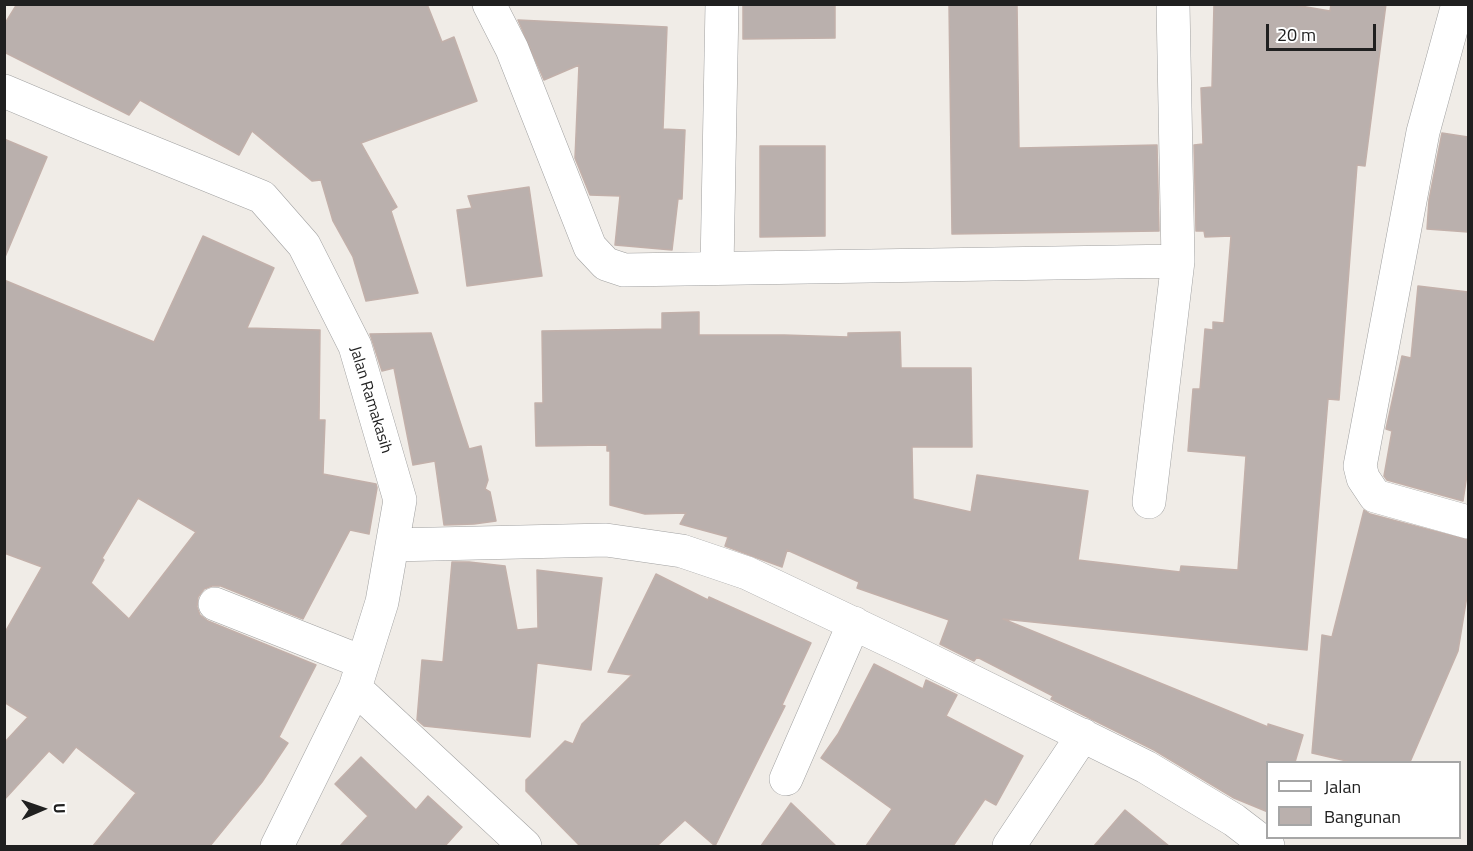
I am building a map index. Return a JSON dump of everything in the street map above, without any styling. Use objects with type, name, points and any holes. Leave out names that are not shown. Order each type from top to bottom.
[{"type":"street","points":[[489,4],[512,49],[590,246],[606,264],[624,270],[1178,261]]},
{"type":"street","points":[[717,268],[722,4]]},
{"type":"street","points":[[1149,502],[1178,261],[1173,4]]},
{"type":"street","points":[[1458,4],[1423,132],[1360,466],[1363,478],[1376,496],[1468,522]]},
{"type":"street","name":"Jalan Ramakasih","points":[[4,91],[262,197],[304,245],[359,357],[400,500],[382,602],[358,675],[277,846]]},
{"type":"street","points":[[392,545],[606,540],[682,551],[747,573],[854,623],[1146,767],[1234,820],[1268,846]]},
{"type":"street","points":[[215,604],[358,675],[525,846]]},
{"type":"street","points":[[786,779],[854,623]]},
{"type":"street","points":[[1009,846],[1083,735]]},
{"type":"building","points":[[17,4],[427,4],[442,42],[454,37],[477,101],[361,143],[397,207],[391,211],[418,293],[366,301],[353,257],[333,221],[321,180],[312,181],[252,131],[239,155],[140,100],[129,115],[4,52],[4,25]]},
{"type":"building","points":[[743,4],[835,4],[835,38],[743,39]]},
{"type":"building","points":[[949,4],[1017,4],[1019,148],[1157,145],[1159,231],[952,234]]},
{"type":"building","points":[[1214,4],[1289,4],[1330,11],[1331,4],[1386,4],[1365,166],[1357,165],[1339,400],[1328,399],[1307,650],[1003,619],[1268,727],[1268,724],[1303,735],[1295,761],[1266,761],[1266,811],[1234,798],[1154,750],[1051,699],[1053,696],[977,657],[974,661],[940,644],[949,620],[857,588],[859,582],[787,550],[782,567],[725,546],[728,537],[680,524],[686,513],[645,514],[610,505],[610,451],[607,451],[607,445],[536,446],[535,403],[543,403],[542,331],[662,329],[662,313],[699,312],[699,335],[848,337],[848,333],[900,332],[901,368],[971,368],[972,447],[912,447],[913,499],[971,512],[977,475],[1088,491],[1078,560],[1180,572],[1181,566],[1238,570],[1246,456],[1188,451],[1193,389],[1200,389],[1205,329],[1213,330],[1213,322],[1224,323],[1231,236],[1205,237],[1204,231],[1196,231],[1194,145],[1203,144],[1201,88],[1212,87]]},
{"type":"building","points":[[518,20],[667,27],[663,129],[685,130],[682,199],[678,199],[672,250],[615,245],[620,196],[590,195],[575,158],[579,65],[544,80]]},
{"type":"building","points":[[1442,133],[1468,137],[1468,232],[1427,229],[1429,200]]},
{"type":"building","points":[[4,139],[47,157],[5,257],[4,257]]},
{"type":"building","points":[[760,146],[825,146],[825,236],[760,237]]},
{"type":"building","points":[[529,187],[542,276],[467,286],[457,210],[472,208],[468,196]]},
{"type":"building","points":[[203,236],[274,268],[247,328],[320,330],[319,420],[325,420],[323,474],[376,484],[377,488],[369,534],[350,530],[303,619],[221,586],[204,589],[198,597],[197,607],[200,615],[208,621],[316,665],[279,737],[288,743],[262,782],[210,846],[93,846],[136,793],[76,747],[63,763],[49,751],[4,800],[4,743],[28,717],[4,702],[4,634],[42,567],[4,553],[4,280],[154,342]],"holes":[[[138,498],[196,532],[129,619],[91,583],[104,560],[102,558]]]},
{"type":"building","points":[[1418,286],[1468,292],[1468,468],[1463,501],[1387,480],[1384,476],[1392,431],[1386,429],[1402,356],[1411,358]]},
{"type":"building","points":[[431,333],[469,449],[481,446],[488,480],[485,489],[490,492],[496,521],[444,525],[435,461],[413,465],[394,368],[382,371],[370,334]]},
{"type":"building","points":[[1364,510],[1370,514],[1468,540],[1468,590],[1458,651],[1410,761],[1347,761],[1312,753],[1322,635],[1332,637]]},
{"type":"building","points":[[452,562],[505,566],[517,630],[538,628],[537,570],[602,578],[591,670],[537,663],[530,737],[424,726],[417,720],[422,660],[443,662]]},
{"type":"building","points":[[656,574],[708,600],[709,597],[811,643],[782,705],[785,706],[715,846],[685,820],[657,846],[580,846],[526,791],[526,780],[565,741],[573,744],[582,724],[632,675],[608,672]]},
{"type":"building","points":[[874,664],[923,689],[926,680],[957,695],[946,716],[1023,756],[996,805],[985,799],[953,846],[866,846],[892,809],[821,758],[838,734]]},
{"type":"building","points":[[361,757],[416,810],[428,796],[462,827],[445,846],[340,846],[368,816],[335,784]]},
{"type":"building","points":[[791,803],[836,846],[761,846]]},
{"type":"building","points":[[1125,810],[1169,846],[1094,846]]}]
